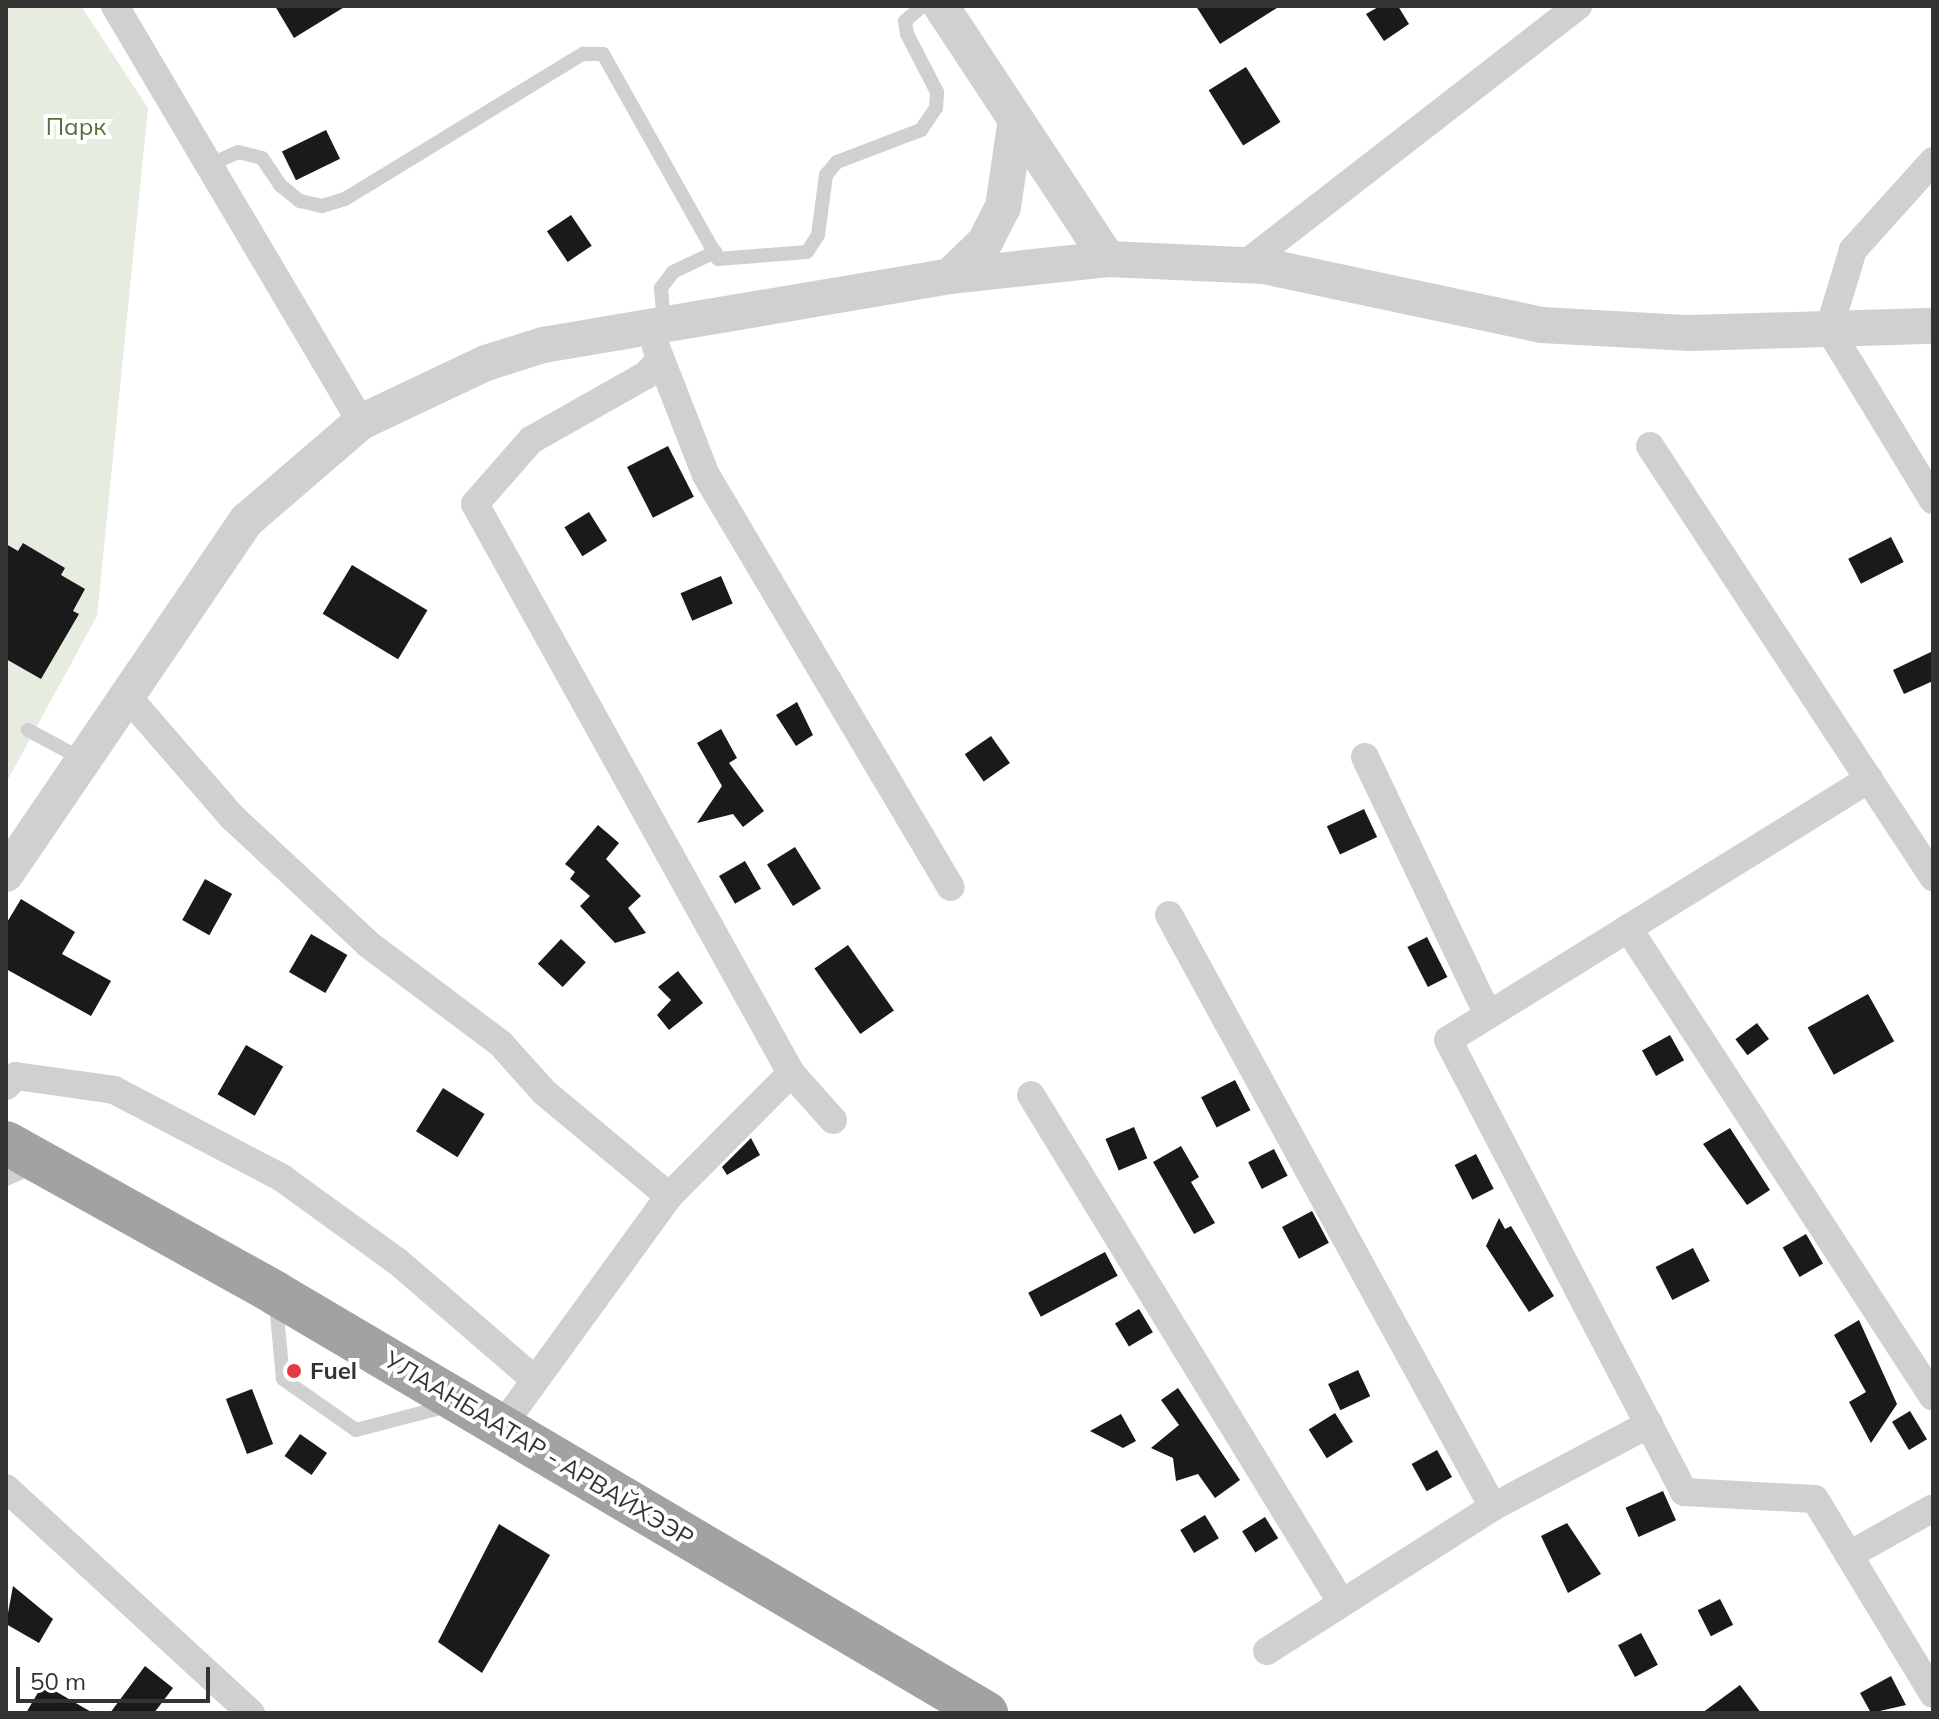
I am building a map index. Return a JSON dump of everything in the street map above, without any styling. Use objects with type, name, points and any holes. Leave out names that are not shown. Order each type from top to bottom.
[{"type":"highway","name":"УЛААНБААТАР - АРВАЙХЭЭР","points":[[17,1162],[275,1293],[986,1713]]},
{"type":"street","points":[[115,6],[361,422]]},
{"type":"street","points":[[941,6],[1015,126],[1108,259]]},
{"type":"street","points":[[1244,265],[1578,6]]},
{"type":"street","points":[[950,276],[985,242],[1003,207],[1015,126]]},
{"type":"street","points":[[1933,161],[1853,250],[1829,329],[1933,500]]},
{"type":"street","points":[[6,874],[247,520],[361,422],[486,363],[543,345],[658,337],[950,276],[1108,259],[1244,265],[1541,325],[1691,333],[1933,326]]},
{"type":"street","points":[[658,337],[706,475],[951,887]]},
{"type":"street","points":[[658,337],[646,375],[531,440],[475,504],[791,1073],[833,1120]]},
{"type":"street","points":[[1650,446],[1933,877]]},
{"type":"street","points":[[126,695],[232,817],[368,944],[501,1044],[544,1092],[669,1196]]},
{"type":"street","points":[[1365,757],[1488,1015]]},
{"type":"street","points":[[1869,779],[1448,1040],[1684,1492],[1815,1499],[1933,1694]]},
{"type":"street","points":[[1169,915],[1493,1507]]},
{"type":"street","points":[[1628,928],[1933,1397]]},
{"type":"street","points":[[502,1426],[669,1196],[791,1073]]},
{"type":"street","points":[[6,1086],[16,1076],[114,1090],[282,1178],[398,1262],[535,1380]]},
{"type":"street","points":[[1031,1095],[1341,1602]]},
{"type":"street","points":[[1267,1651],[1493,1507],[1649,1424]]},
{"type":"street","points":[[6,1488],[251,1713]]},
{"type":"street","points":[[1849,1555],[1933,1508]]},
{"type":"lane","points":[[209,165],[238,152],[262,158],[280,185],[300,201],[322,206],[345,199],[583,54],[603,54],[718,259],[742,262],[807,252],[818,235],[826,175],[837,162],[921,130],[936,108],[937,92],[905,21],[922,6]]},
{"type":"lane","points":[[658,337],[661,288],[673,272],[715,252]]},
{"type":"lane","points":[[28,730],[83,759]]},
{"type":"lane","points":[[275,1293],[283,1379],[356,1430],[460,1403]]},
{"type":"green space","name":"Парк","points":[[6,6],[81,6],[148,108],[97,616],[6,783]]},
{"type":"building","points":[[275,6],[346,6],[294,38]]},
{"type":"building","points":[[1196,6],[1280,6],[1220,44]]},
{"type":"building","points":[[1380,6],[1398,6],[1409,24],[1384,41],[1366,14]]},
{"type":"building","points":[[1246,67],[1280,122],[1243,145],[1209,90]]},
{"type":"building","points":[[326,130],[340,159],[296,180],[282,151]]},
{"type":"building","points":[[571,215],[592,246],[568,262],[547,231]]},
{"type":"building","points":[[668,446],[694,497],[653,518],[627,467]]},
{"type":"building","points":[[589,512],[607,541],[582,556],[564,527]]},
{"type":"building","points":[[1891,537],[1904,562],[1861,584],[1848,559]]},
{"type":"building","points":[[23,543],[65,568],[61,575],[85,589],[73,611],[79,614],[41,679],[6,659],[6,544],[18,551]]},
{"type":"building","points":[[352,565],[427,610],[398,659],[323,614]]},
{"type":"building","points":[[721,576],[733,604],[692,621],[680,593]]},
{"type":"building","points":[[1933,651],[1933,681],[1904,694],[1893,670]]},
{"type":"building","points":[[797,702],[813,735],[796,746],[776,715]]},
{"type":"building","points":[[721,729],[737,758],[729,763],[764,811],[743,827],[733,814],[697,823],[722,786],[697,743]]},
{"type":"building","points":[[991,736],[1010,763],[984,781],[965,754]]},
{"type":"building","points":[[1364,809],[1377,837],[1340,854],[1327,826]]},
{"type":"building","points":[[598,825],[619,843],[606,859],[641,896],[628,908],[646,933],[615,943],[580,906],[590,896],[570,879],[575,872],[565,864]]},
{"type":"building","points":[[795,847],[821,889],[793,906],[767,864]]},
{"type":"building","points":[[745,861],[761,889],[735,904],[719,876]]},
{"type":"building","points":[[205,879],[232,894],[209,935],[182,920]]},
{"type":"building","points":[[21,899],[75,932],[62,954],[111,981],[91,1016],[6,969],[6,924]]},
{"type":"building","points":[[311,934],[347,955],[325,993],[289,972]]},
{"type":"building","points":[[1427,937],[1447,977],[1428,987],[1407,947]]},
{"type":"building","points":[[561,939],[586,962],[563,987],[538,964]]},
{"type":"building","points":[[848,945],[894,1011],[860,1034],[814,969]]},
{"type":"building","points":[[678,971],[703,1003],[669,1030],[657,1015],[671,1000],[658,987]]},
{"type":"building","points":[[1868,994],[1894,1041],[1834,1075],[1808,1027]]},
{"type":"building","points":[[1757,1023],[1769,1039],[1747,1055],[1735,1039]]},
{"type":"building","points":[[1670,1035],[1684,1060],[1656,1076],[1642,1051]]},
{"type":"building","points":[[246,1045],[283,1066],[255,1116],[218,1094]]},
{"type":"building","points":[[1235,1080],[1250,1110],[1217,1128],[1201,1097]]},
{"type":"building","points":[[443,1088],[485,1114],[458,1157],[416,1131]]},
{"type":"building","points":[[1134,1127],[1147,1158],[1119,1170],[1105,1139]]},
{"type":"building","points":[[1730,1128],[1770,1190],[1747,1205],[1703,1144]]},
{"type":"building","points":[[751,1138],[760,1155],[727,1175],[722,1167]]},
{"type":"building","points":[[1181,1146],[1199,1177],[1191,1182],[1215,1223],[1194,1234],[1153,1162]]},
{"type":"building","points":[[1274,1149],[1288,1176],[1262,1189],[1248,1162]]},
{"type":"building","points":[[1476,1154],[1494,1189],[1472,1200],[1455,1165]]},
{"type":"building","points":[[1312,1211],[1329,1243],[1299,1259],[1282,1227]]},
{"type":"building","points":[[1499,1218],[1505,1229],[1511,1226],[1554,1296],[1529,1312],[1486,1246]]},
{"type":"building","points":[[1806,1234],[1823,1263],[1800,1277],[1783,1248]]},
{"type":"building","points":[[1693,1248],[1710,1281],[1672,1300],[1656,1267]]},
{"type":"building","points":[[1105,1252],[1118,1276],[1041,1317],[1028,1293]]},
{"type":"building","points":[[1139,1309],[1153,1332],[1129,1347],[1115,1323]]},
{"type":"building","points":[[1859,1320],[1897,1404],[1871,1443],[1849,1402],[1866,1392],[1834,1335]]},
{"type":"building","points":[[1358,1370],[1370,1396],[1340,1410],[1328,1384]]},
{"type":"building","points":[[1178,1388],[1240,1480],[1215,1498],[1198,1474],[1176,1481],[1173,1458],[1151,1448],[1179,1425],[1161,1400]]},
{"type":"building","points":[[252,1389],[273,1444],[247,1454],[226,1399]]},
{"type":"building","points":[[1910,1411],[1927,1439],[1909,1450],[1892,1422]]},
{"type":"building","points":[[1335,1413],[1353,1442],[1327,1458],[1309,1429]]},
{"type":"building","points":[[1121,1414],[1136,1441],[1123,1448],[1090,1431]]},
{"type":"building","points":[[300,1434],[327,1453],[312,1475],[285,1456]]},
{"type":"building","points":[[1437,1450],[1452,1477],[1427,1491],[1412,1464]]},
{"type":"building","points":[[1663,1491],[1676,1520],[1639,1537],[1626,1508]]},
{"type":"building","points":[[1205,1515],[1219,1538],[1194,1553],[1180,1530]]},
{"type":"building","points":[[1265,1517],[1278,1538],[1255,1553],[1242,1531]]},
{"type":"building","points":[[1567,1523],[1601,1574],[1568,1593],[1541,1536]]},
{"type":"building","points":[[499,1524],[550,1555],[482,1673],[438,1642]]},
{"type":"building","points":[[13,1586],[53,1619],[39,1643],[6,1624]]},
{"type":"building","points":[[1720,1599],[1733,1625],[1711,1636],[1698,1610]]},
{"type":"building","points":[[1641,1633],[1658,1665],[1635,1677],[1618,1645]]},
{"type":"building","points":[[145,1666],[173,1688],[154,1713],[110,1713]]},
{"type":"building","points":[[1891,1676],[1906,1705],[1871,1713],[1860,1693]]},
{"type":"building","points":[[43,1684],[93,1713],[26,1713]]},
{"type":"building","points":[[1740,1685],[1761,1713],[1702,1713]]},
{"type":"place","name":"Fuel","points":[[294,1371]]}]
